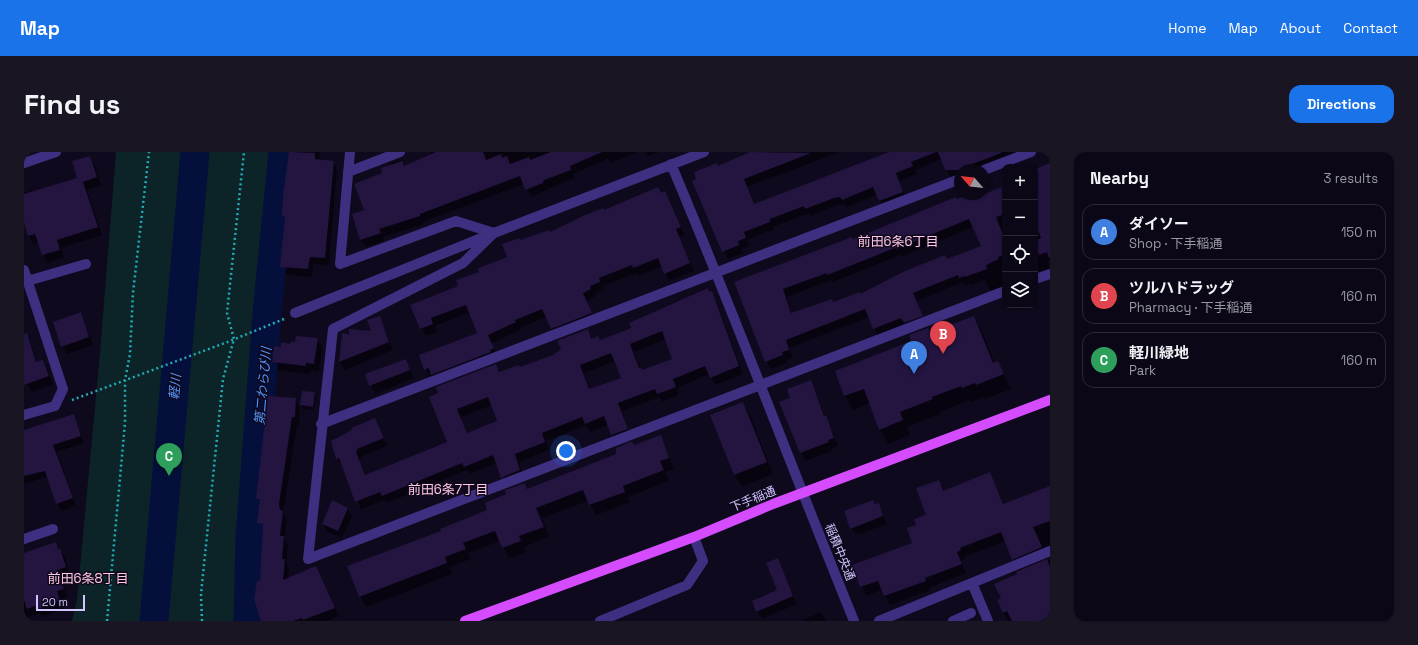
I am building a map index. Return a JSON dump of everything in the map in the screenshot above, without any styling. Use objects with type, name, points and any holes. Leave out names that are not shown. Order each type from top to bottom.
[{"type":"main road","name":"下手稲通","points":[[465,621],[694,537],[802,494],[1050,400]]},
{"type":"street","points":[[24,163],[56,152]]},
{"type":"street","points":[[350,152],[340,264],[456,221],[494,233]]},
{"type":"street","points":[[348,172],[400,152]]},
{"type":"street","points":[[292,315],[494,233],[704,152]]},
{"type":"street","points":[[990,168],[1031,152]]},
{"type":"street","name":"稲積中央通","points":[[672,164],[717,272],[802,494],[854,621]]},
{"type":"street","points":[[321,424],[954,181]]},
{"type":"street","points":[[494,233],[463,263],[333,328],[321,424],[308,559],[1002,292]]},
{"type":"street","points":[[26,281],[86,264]]},
{"type":"street","points":[[24,270],[26,281],[63,389],[54,406],[24,415]]},
{"type":"street","points":[[1038,278],[1050,274]]},
{"type":"street","points":[[24,539],[53,529]]},
{"type":"street","points":[[600,621],[687,586],[703,561],[694,537]]},
{"type":"street","points":[[879,621],[1050,551]]},
{"type":"street","points":[[972,583],[988,621]]},
{"type":"street","points":[[953,621],[971,613]]},
{"type":"path","points":[[107,621],[125,423],[125,380],[130,354],[133,293],[149,152]]},
{"type":"path","points":[[202,621],[201,594],[223,379],[234,339],[227,313],[244,152]]},
{"type":"path","points":[[54,406],[225,343],[292,315]]},
{"type":"green space","points":[[116,152],[278,152],[261,349],[234,621],[72,621],[77,600],[100,353]]},
{"type":"building","points":[[289,152],[315,153],[315,159],[334,161],[325,258],[310,257],[308,269],[280,267],[285,216],[282,216],[283,196]]},
{"type":"building","points":[[436,152],[483,152],[486,160],[501,154],[502,158],[507,156],[510,164],[529,157],[530,160],[551,152],[602,152],[570,166],[571,170],[544,180],[543,183],[525,190],[520,176],[420,214],[420,216],[379,229],[381,233],[360,240],[352,214],[364,210],[354,184],[382,173],[381,168],[402,161],[404,166]]},
{"type":"building","points":[[750,152],[811,153],[744,179],[754,204],[889,152],[936,152],[911,162],[913,166],[896,173],[903,192],[879,201],[873,187],[842,200],[840,197],[805,209],[804,206],[770,219],[770,222],[744,232],[746,238],[738,241],[739,245],[722,252],[692,181],[696,179],[694,172],[717,163],[718,166]]},
{"type":"building","points":[[938,152],[1001,152],[972,164],[954,164],[954,170],[945,170]]},
{"type":"building","points":[[90,156],[97,177],[83,182],[98,227],[57,240],[60,250],[42,255],[35,234],[28,236],[24,223],[24,194],[77,178],[72,161]]},
{"type":"building","points":[[1050,163],[1050,258],[1047,252],[1039,255],[1038,252],[1038,240],[1041,238],[1038,230],[1038,168]]},
{"type":"building","points":[[658,187],[661,193],[665,191],[681,227],[676,229],[690,263],[664,274],[658,258],[633,268],[632,265],[599,278],[600,282],[590,286],[591,289],[583,293],[592,313],[551,329],[542,309],[515,320],[516,322],[488,335],[494,348],[490,350],[491,352],[431,375],[429,368],[424,370],[419,355],[477,333],[466,305],[431,318],[433,324],[420,329],[410,305],[458,286],[456,280],[479,272],[477,269],[507,257],[502,244],[519,238],[520,240],[549,230],[550,232],[583,216],[603,208],[604,210]]},
{"type":"building","points":[[1002,187],[1002,215],[996,217],[1002,232],[1002,255],[998,257],[999,259],[986,265],[987,269],[965,277],[959,278],[958,275],[913,293],[923,316],[904,323],[901,318],[873,329],[865,309],[786,340],[789,350],[782,352],[783,355],[765,362],[734,282],[852,237],[853,239],[954,198],[954,200],[990,200],[990,192]],"holes":[[[969,219],[981,246],[947,259],[945,255],[905,271],[860,294],[860,292],[833,302],[832,299],[791,313],[783,289],[827,273],[827,275]]]},
{"type":"building","points":[[708,288],[709,292],[712,291],[739,366],[710,378],[705,366],[673,379],[676,387],[657,394],[655,389],[618,403],[628,429],[611,435],[604,416],[585,424],[582,417],[542,433],[545,442],[515,454],[520,470],[501,478],[493,455],[464,467],[462,463],[382,496],[380,492],[355,502],[339,458],[336,459],[331,441],[352,430],[351,428],[375,418],[384,438],[357,449],[356,452],[365,475],[447,442],[429,397],[438,393],[436,387],[496,364],[499,372],[519,365],[520,367],[553,355],[561,349],[557,341],[588,329],[591,339],[598,336],[600,340],[631,328],[629,323]],"holes":[[[662,331],[672,359],[642,370],[641,367],[639,368],[630,344]],[[611,353],[621,378],[589,389],[580,365]],[[488,397],[497,421],[467,433],[457,409]]]},
{"type":"building","points":[[81,312],[89,337],[61,347],[53,322]]},
{"type":"building","points":[[380,316],[389,342],[339,362],[342,333],[349,334],[349,329],[371,331],[367,320]]},
{"type":"building","points":[[974,316],[993,363],[998,361],[1004,374],[976,385],[975,383],[962,388],[961,386],[932,397],[933,399],[900,412],[903,420],[879,430],[864,389],[844,396],[835,371],[911,341],[909,335],[928,328],[930,333]]},
{"type":"building","points":[[27,333],[36,362],[43,360],[49,376],[24,385],[24,334]]},
{"type":"building","points":[[296,336],[318,338],[314,364],[306,363],[306,366],[272,362],[274,346],[281,347],[281,342],[290,344],[291,341],[295,342]]},
{"type":"building","points":[[406,359],[410,370],[369,386],[365,374]]},
{"type":"building","points":[[811,380],[834,438],[828,440],[829,442],[800,453],[779,402],[790,398],[787,389]]},
{"type":"building","points":[[302,391],[315,392],[313,407],[300,405]]},
{"type":"building","points":[[268,396],[296,398],[295,417],[292,417],[279,504],[280,510],[283,511],[280,536],[284,536],[282,559],[285,559],[283,580],[316,566],[335,608],[303,620],[302,618],[293,621],[261,621],[254,599],[257,581],[260,581],[263,524],[257,523],[260,499],[256,499]]},
{"type":"building","points":[[743,402],[767,462],[734,475],[710,415]]},
{"type":"building","points":[[74,414],[81,436],[53,445],[73,498],[56,504],[45,471],[24,476],[24,430]]},
{"type":"building","points":[[661,435],[669,458],[660,461],[664,470],[623,486],[625,492],[589,505],[583,490],[536,508],[544,527],[519,536],[521,541],[502,548],[495,531],[463,543],[466,549],[445,557],[447,563],[359,597],[347,566],[441,531],[440,529],[487,510],[485,503],[506,494],[505,490],[525,483],[527,489],[616,454],[616,448],[632,441],[634,445]]},
{"type":"building","points":[[990,472],[1003,504],[1050,486],[1050,521],[1033,527],[1042,547],[1012,560],[1001,532],[960,548],[961,550],[957,552],[962,564],[925,578],[926,581],[884,596],[878,581],[860,587],[852,565],[912,543],[907,528],[916,525],[914,519],[926,515],[916,488],[939,480],[943,491]]},
{"type":"building","points":[[332,500],[348,508],[338,531],[322,524]]},
{"type":"building","points":[[873,500],[875,504],[879,503],[883,516],[850,529],[844,511]]},
{"type":"building","points":[[56,542],[58,549],[60,548],[66,567],[57,570],[64,589],[57,591],[60,601],[36,610],[35,606],[27,609],[24,600],[24,553]]},
{"type":"building","points":[[778,558],[793,596],[756,612],[752,601],[777,590],[766,563]]},
{"type":"building","points":[[1047,559],[1050,567],[1050,621],[1012,621],[1007,611],[1003,613],[997,600],[1001,598],[994,584],[1017,574],[1016,572]]},
{"type":"waterway","name":"軽川","points":[[154,621],[195,152]]},
{"type":"waterway","name":"第二わらび川","points":[[248,621],[250,537],[267,314],[283,152]]},
{"type":"place","name":"ツルハドラッグ","points":[[943,354]]},
{"type":"place","name":"ダイソー","points":[[914,374]]},
{"type":"place","name":"軽川緑地","points":[[169,476]]},
{"type":"district","name":"前田6条6丁目","points":[[898,241]]},
{"type":"district","name":"前田6条7丁目","points":[[448,489]]},
{"type":"district","name":"前田6条8丁目","points":[[88,578]]}]
